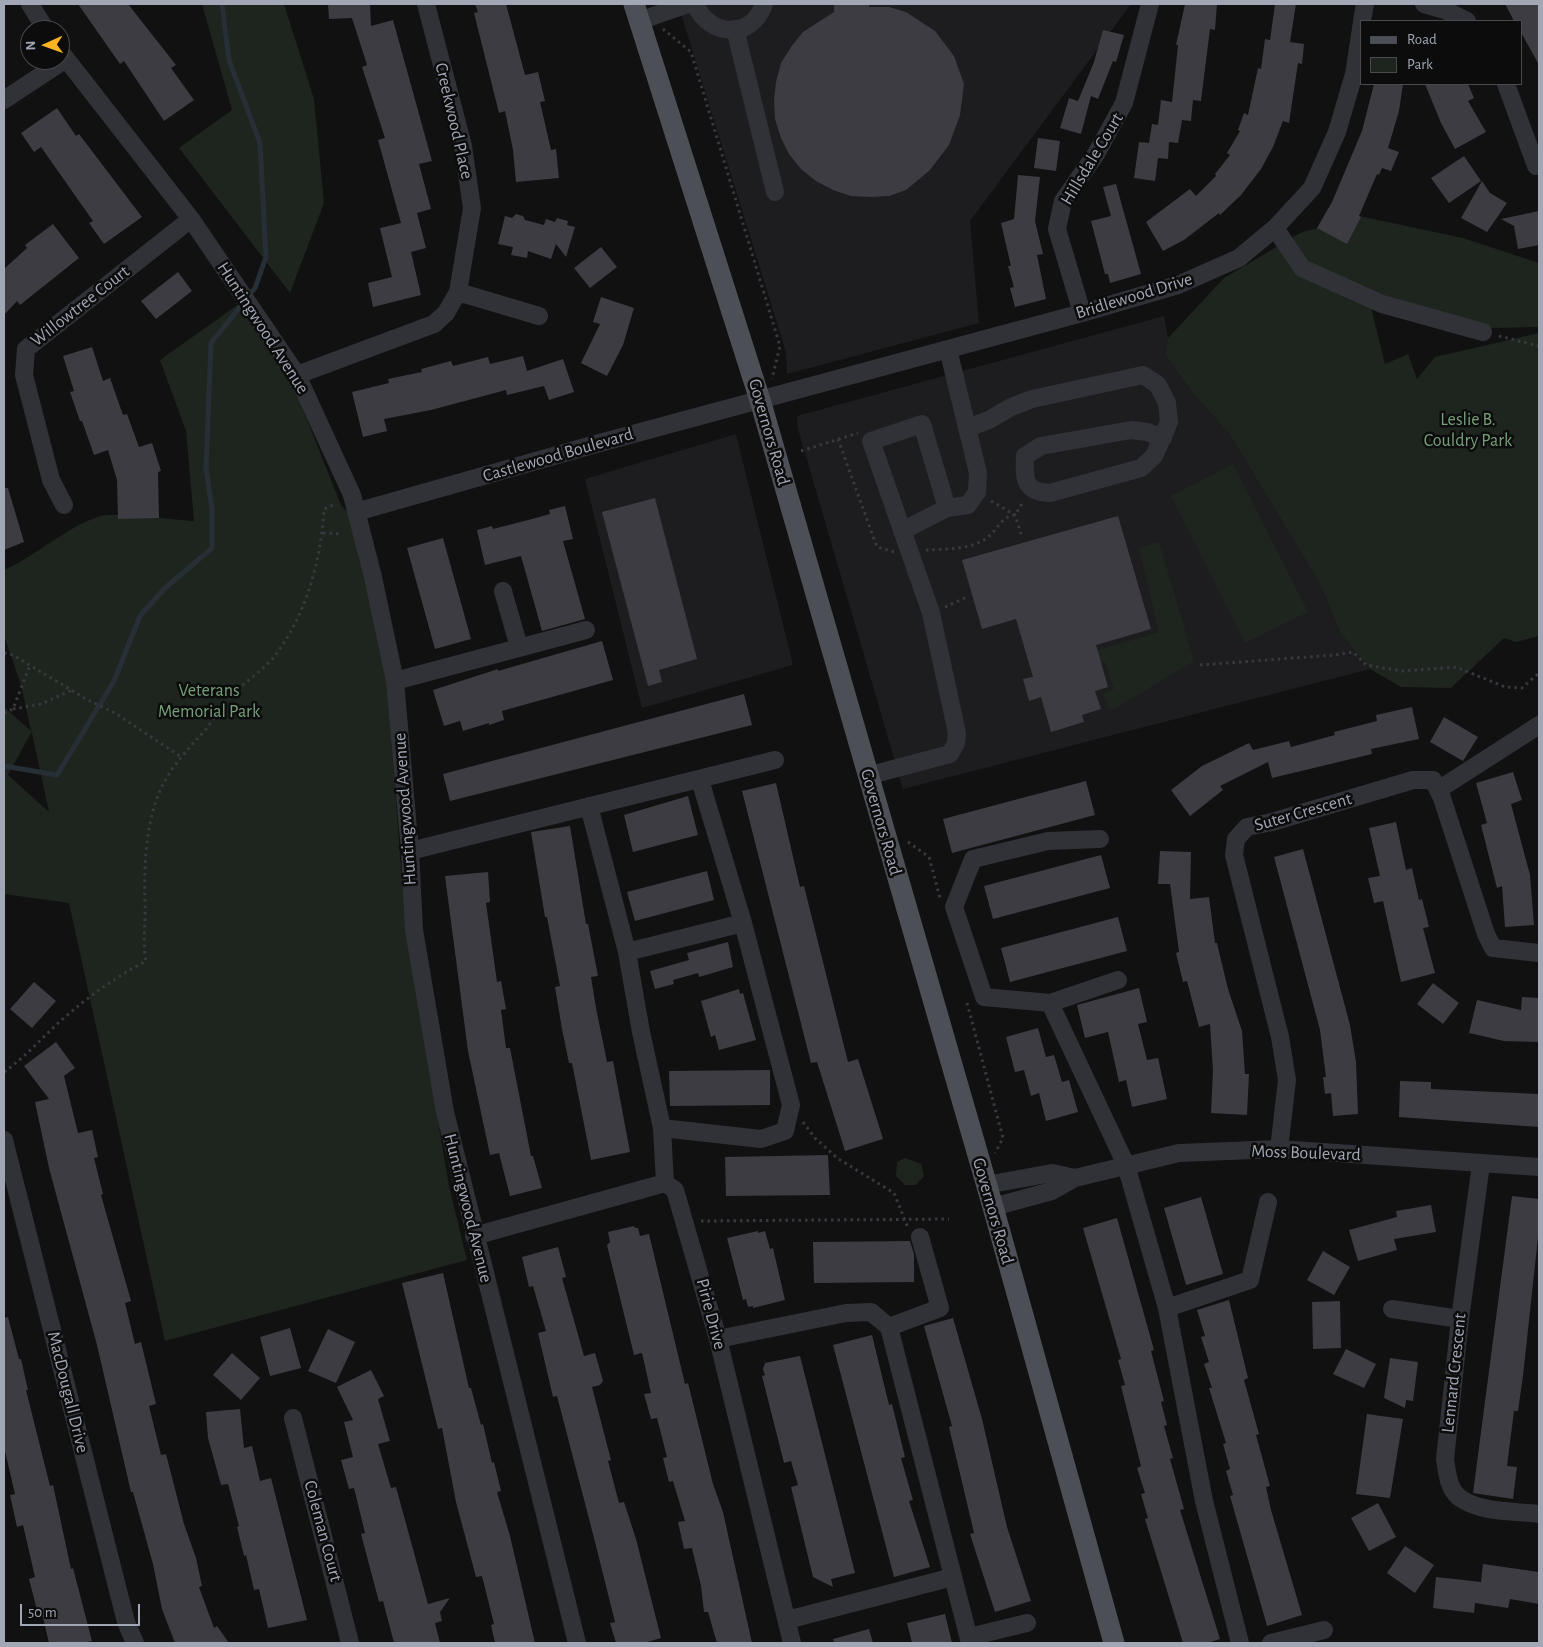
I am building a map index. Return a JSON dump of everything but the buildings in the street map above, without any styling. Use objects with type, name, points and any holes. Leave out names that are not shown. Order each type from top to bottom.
[{"type":"main road","name":"Governors Road","points":[[637,12],[760,400],[993,1207],[1114,1643]]},
{"type":"street","points":[[30,4],[40,20]]},
{"type":"street","name":"Creekwood Place","points":[[298,375],[434,324],[446,313],[458,292],[472,208],[463,146],[426,4]]},
{"type":"street","points":[[637,12],[688,4]]},
{"type":"street","points":[[695,4],[703,19],[722,29],[735,29],[754,20],[764,4]]},
{"type":"street","name":"Hillsdale Court","points":[[1082,313],[1057,229],[1063,201],[1096,154],[1124,104],[1150,4]]},
{"type":"street","name":"Bridlewood Drive","points":[[1362,20],[1365,4]]},
{"type":"street","points":[[1424,4],[1445,10],[1465,20]]},
{"type":"street","points":[[735,29],[775,192]]},
{"type":"street","name":"Bridlewood Drive","points":[[760,400],[1082,313],[1178,285],[1239,258],[1275,228],[1312,188],[1337,132],[1354,74],[1360,35]]},
{"type":"street","name":"Huntingwood Avenue","points":[[70,64],[191,219],[298,375],[352,495],[374,577],[395,681],[410,851],[414,930],[445,1112],[474,1236],[577,1643]]},
{"type":"street","points":[[4,100],[43,70]]},
{"type":"street","points":[[1506,85],[1536,166]]},
{"type":"street","name":"Willowtree Court","points":[[64,505],[52,480],[24,375],[26,349],[191,219]]},
{"type":"street","points":[[1275,228],[1302,268],[1382,304],[1483,332]]},
{"type":"street","points":[[458,292],[539,316]]},
{"type":"street","points":[[902,531],[947,508],[968,505],[977,492],[978,473],[948,349]]},
{"type":"street","points":[[967,428],[989,420],[1011,407],[1032,398],[1143,375],[1158,386],[1167,403],[1169,422],[1163,438],[1154,456],[1141,468],[1050,493],[1037,493],[1028,486],[1024,472],[1026,456],[1042,446],[1130,430],[1147,432],[1163,438]]},
{"type":"street","name":"Castlewood Boulevard","points":[[356,512],[760,400]]},
{"type":"street","points":[[868,776],[950,754],[956,743],[957,733],[931,613],[871,441],[922,424],[947,508]]},
{"type":"street","points":[[503,591],[519,647]]},
{"type":"street","points":[[395,681],[586,630]]},
{"type":"street","points":[[1539,725],[1438,790],[1486,934],[1493,948],[1539,953]]},
{"type":"street","points":[[410,851],[775,760]]},
{"type":"street","points":[[662,1128],[761,1139],[785,1131],[791,1105],[743,923],[700,780]]},
{"type":"street","name":"Suter Crescent","points":[[1279,1149],[1287,1080],[1280,1037],[1234,855],[1236,840],[1247,826],[1272,822],[1413,780],[1433,780],[1438,790]]},
{"type":"street","points":[[474,1236],[665,1183],[662,1128],[641,1032],[627,952],[589,806]]},
{"type":"street","points":[[1100,839],[1048,841],[972,859],[954,907],[984,997],[1050,1003],[1118,980]]},
{"type":"street","points":[[627,952],[743,923]]},
{"type":"street","points":[[1050,1003],[1126,1165],[1167,1308],[1204,1500],[1240,1643]]},
{"type":"street","name":"MacDougall Drive","points":[[4,1140],[126,1622],[135,1643]]},
{"type":"street","name":"Moss Boulevard","points":[[993,1207],[1052,1191],[1075,1178],[1179,1152],[1279,1149],[1539,1167]]},
{"type":"street","name":"Lennard Crescent","points":[[1481,1164],[1460,1319],[1445,1459],[1448,1479],[1458,1497],[1479,1506],[1539,1514]]},
{"type":"street","name":"Moss Boulevard","points":[[986,1185],[1052,1173],[1075,1178]]},
{"type":"street","name":"Pirie Drive","points":[[665,1183],[675,1190],[718,1339],[792,1643]]},
{"type":"street","points":[[1167,1308],[1250,1280],[1268,1202]]},
{"type":"street","points":[[888,1326],[940,1308],[920,1237]]},
{"type":"street","points":[[1392,1309],[1460,1319]]},
{"type":"street","points":[[718,1339],[846,1313],[871,1312],[888,1326],[969,1640],[1027,1623]]},
{"type":"street","name":"Coleman Court","points":[[293,1418],[350,1643]]},
{"type":"street","points":[[787,1620],[952,1577]]},
{"type":"street","points":[[1270,1643],[1324,1630]]},
{"type":"path","points":[[662,29],[691,52],[780,346],[772,380]]},
{"type":"path","points":[[1483,332],[1539,346]]},
{"type":"path","points":[[801,451],[872,429],[874,434],[871,441]]},
{"type":"path","points":[[977,492],[1015,514],[1022,537]]},
{"type":"path","points":[[4,1072],[17,1063],[71,1012],[116,977],[146,961],[142,945],[146,933],[144,875],[152,812],[168,775],[180,756],[205,730],[234,694],[272,659],[292,631],[309,590],[323,534],[324,509],[333,505]]},
{"type":"path","points":[[323,534],[342,534]]},
{"type":"path","points":[[931,613],[967,597]]},
{"type":"path","points":[[1200,665],[1335,655],[1352,652],[1366,665],[1402,671],[1437,670],[1456,667],[1505,687],[1522,688],[1539,673]]},
{"type":"path","points":[[4,653],[13,655],[86,699],[115,713],[180,756]]},
{"type":"path","points":[[13,708],[30,665]]},
{"type":"path","points":[[4,713],[13,708],[41,704],[72,690]]},
{"type":"path","points":[[906,836],[908,844],[929,857],[941,904]]},
{"type":"path","points":[[966,998],[1003,1138],[993,1158]]},
{"type":"path","points":[[791,1105],[815,1138],[837,1158],[894,1193],[906,1220],[909,1233],[920,1237]]},
{"type":"path","points":[[698,1221],[949,1219]]},
{"type":"shaded area","points":[[678,4],[1131,4],[970,221],[979,323],[787,374],[786,352]]},
{"type":"shaded area","points":[[1164,316],[1168,338],[1165,354],[1191,391],[1230,435],[1320,584],[1340,633],[1370,669],[903,789],[798,429],[797,416]]},
{"type":"shaded area","points":[[736,434],[793,665],[642,708],[585,479]]},
{"type":"green space","points":[[202,4],[284,4],[314,99],[324,203],[290,293],[179,148],[232,110]]},
{"type":"green space","name":"Leslie B. Couldry Park","points":[[1359,216],[1463,238],[1539,263],[1539,327],[1491,328],[1368,296],[1385,364],[1408,354],[1417,379],[1435,357],[1539,333],[1539,636],[1516,642],[1504,638],[1451,688],[1401,687],[1370,669],[1340,633],[1320,584],[1230,435],[1191,391],[1165,354],[1168,338],[1224,278],[1300,233]]},
{"type":"green space","name":"Veterans Memorial Park","points":[[243,301],[290,377],[341,505],[348,513],[369,586],[387,680],[401,868],[411,962],[449,1186],[467,1260],[165,1341],[69,903],[4,894],[4,707],[31,731],[21,685],[4,635],[4,570],[75,527],[101,516],[132,516],[194,521],[186,431],[160,360]],"holes":[[[32,733],[49,812],[8,775]]]},
{"type":"green space","points":[[1233,464],[1308,612],[1245,643],[1171,496]]},
{"type":"green space","points":[[1159,542],[1194,661],[1116,708],[1109,710],[1103,693],[1114,689],[1105,662],[1096,665],[1092,652],[1159,632],[1139,548]]},
{"type":"green space","points":[[905,1158],[921,1164],[924,1176],[916,1185],[905,1185],[896,1176],[897,1162]]},
{"type":"waterway","points":[[4,766],[57,775],[114,681],[140,616],[164,589],[212,548],[212,510],[206,468],[211,343],[255,288],[266,257],[260,143],[229,60],[222,4]]}]
